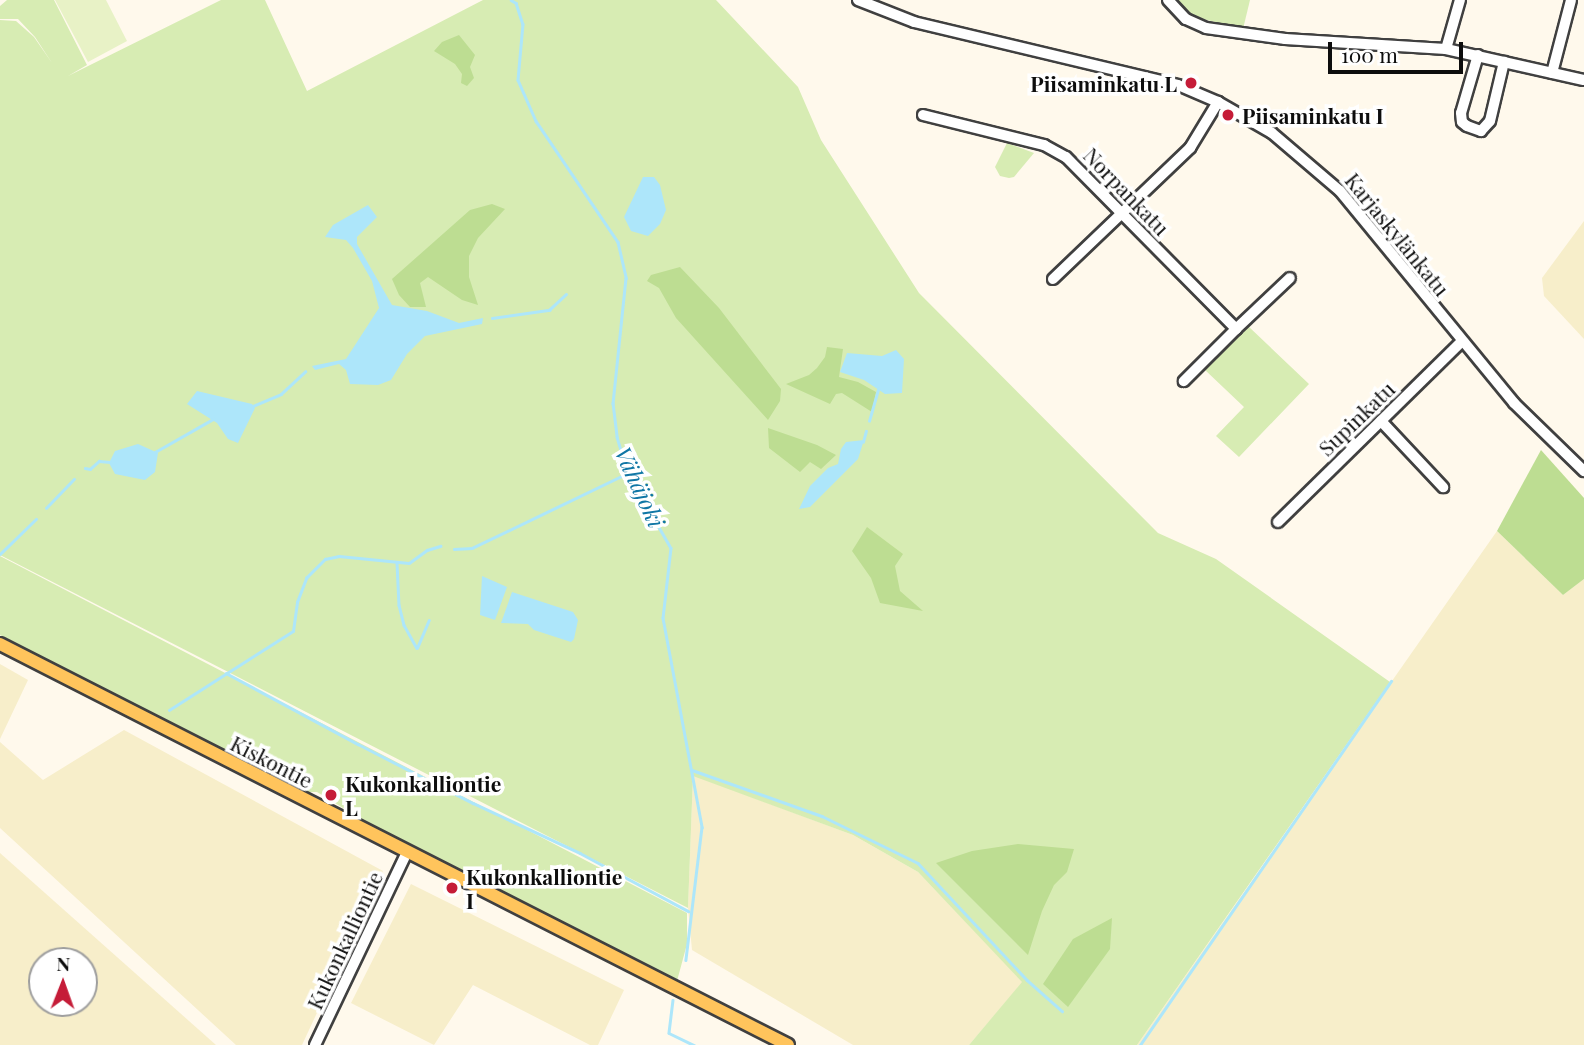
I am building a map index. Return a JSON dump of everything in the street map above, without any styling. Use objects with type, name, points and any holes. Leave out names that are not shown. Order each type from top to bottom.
[{"type":"main road","name":"Kiskontie","points":[[0,644],[788,1045]]},
{"type":"street","name":"Karjaskylänkatu","points":[[858,0],[914,22],[1169,82],[1218,102],[1278,138],[1340,191],[1535,426],[1584,471]]},
{"type":"street","points":[[1168,0],[1191,22],[1237,33],[1446,49],[1584,80]]},
{"type":"street","points":[[1446,49],[1460,0]]},
{"type":"street","points":[[1552,73],[1571,0]]},
{"type":"street","points":[[1478,55],[1461,113],[1462,122],[1481,131],[1490,121],[1504,62]]},
{"type":"street","points":[[1053,279],[1190,148],[1218,102]]},
{"type":"street","name":"Norpankatu","points":[[923,116],[1044,145],[1066,157],[1236,330]]},
{"type":"street","points":[[1184,381],[1290,278]]},
{"type":"street","name":"Supinkatu","points":[[1278,522],[1462,341]]},
{"type":"street","points":[[1381,421],[1443,487]]},
{"type":"street","name":"Kukonkalliontie","points":[[315,1045],[407,852]]},
{"type":"shaded area","points":[[1584,221],[1584,339],[1544,296],[1542,278]]},
{"type":"shaded area","points":[[1497,531],[1563,595],[1584,579],[1584,1045],[1137,1045]]},
{"type":"shaded area","points":[[0,664],[28,680],[0,739]]},
{"type":"shaded area","points":[[124,730],[383,871],[302,1045],[236,1045],[0,828],[0,742],[43,780]]},
{"type":"shaded area","points":[[693,775],[853,835],[918,872],[1023,982],[969,1045],[853,1045],[692,950],[688,908]]},
{"type":"shaded area","points":[[0,853],[216,1045],[0,1045]]},
{"type":"shaded area","points":[[411,884],[624,990],[598,1045],[590,1045],[473,985],[434,1045],[351,1003]]},
{"type":"green space","points":[[7,0],[54,0],[87,65],[68,76],[221,0],[265,0],[307,91],[483,0],[716,0],[798,87],[821,140],[919,293],[1158,533],[1216,559],[1390,682],[1137,1045],[969,1045],[1022,982],[918,872],[853,835],[693,776],[688,908],[0,555],[0,20],[16,21],[34,37],[52,63],[35,37],[18,19],[0,19],[0,6]]},
{"type":"green space","points":[[55,0],[106,0],[127,41],[88,62]]},
{"type":"green space","points":[[1176,0],[1250,0],[1243,29],[1195,17]]},
{"type":"green space","points":[[459,35],[475,55],[470,67],[474,78],[467,86],[461,83],[462,74],[455,64],[434,51],[442,42]]},
{"type":"green space","points":[[1007,143],[1034,153],[1014,177],[1009,178],[1000,176],[995,167]]},
{"type":"green space","points":[[492,204],[505,209],[478,238],[469,256],[469,277],[478,305],[462,300],[428,277],[420,283],[426,307],[410,307],[399,295],[392,279],[470,210]]},
{"type":"green space","points":[[680,267],[719,308],[781,389],[780,401],[768,420],[676,318],[659,288],[647,281],[651,275]]},
{"type":"green space","points":[[1248,326],[1309,384],[1239,457],[1216,436],[1244,407],[1205,370]]},
{"type":"green space","points":[[827,347],[843,349],[839,377],[858,382],[876,392],[872,412],[842,393],[836,394],[830,404],[786,384],[809,375],[817,368],[825,357]]},
{"type":"green space","points":[[768,428],[817,445],[836,455],[821,469],[810,462],[800,472],[769,448]]},
{"type":"green space","points":[[1541,450],[1584,498],[1584,579],[1563,595],[1497,531]]},
{"type":"green space","points":[[867,527],[903,554],[895,566],[900,591],[923,611],[880,603],[871,578],[852,551]]},
{"type":"green space","points":[[0,556],[687,913],[687,944],[677,981],[369,824],[317,792],[304,792],[0,635]]},
{"type":"green space","points":[[1018,844],[1074,849],[1067,872],[1054,885],[1042,911],[1028,955],[936,863],[972,851]]},
{"type":"green space","points":[[1112,918],[1110,949],[1068,1007],[1043,984],[1073,939]]},
{"type":"water","points":[[643,177],[654,177],[660,185],[666,210],[660,224],[648,236],[631,231],[624,217]]},
{"type":"water","points":[[368,205],[377,217],[357,237],[357,244],[392,305],[427,311],[459,323],[483,318],[482,324],[425,336],[407,354],[391,380],[378,385],[350,384],[346,370],[339,364],[315,370],[312,366],[346,359],[379,308],[372,281],[353,248],[346,240],[325,237],[333,225]]},
{"type":"water","points":[[896,350],[904,359],[902,393],[885,394],[864,380],[840,372],[847,353],[882,356]]},
{"type":"water","points":[[197,391],[252,404],[255,408],[238,443],[228,439],[217,423],[187,404]]},
{"type":"water","points":[[864,440],[858,459],[810,507],[799,509],[810,486],[828,468],[838,464],[841,449],[846,442]]},
{"type":"water","points":[[138,444],[158,453],[155,472],[145,480],[115,474],[109,463],[115,451]]},
{"type":"water","points":[[482,576],[507,587],[495,620],[480,615]]},
{"type":"water","points":[[512,592],[573,612],[578,620],[574,639],[571,642],[534,630],[528,624],[501,623]]},
{"type":"waterway","name":"Vähäjoki","points":[[511,0],[516,3],[523,24],[518,80],[536,121],[618,242],[626,278],[613,403],[617,437],[628,473],[671,548],[663,618],[702,827],[686,960]]},
{"type":"waterway","points":[[492,318],[549,310],[566,294]]},
{"type":"waterway","points":[[253,406],[281,394],[305,372]]},
{"type":"waterway","points":[[869,421],[878,389]]},
{"type":"waterway","points":[[155,452],[213,419]]},
{"type":"waterway","points":[[863,442],[866,431]]},
{"type":"waterway","points":[[85,468],[90,469],[99,461],[110,462]]},
{"type":"waterway","points":[[454,549],[472,548],[628,473]]},
{"type":"waterway","points":[[46,508],[74,479]]},
{"type":"waterway","points":[[0,554],[36,519]]},
{"type":"waterway","points":[[169,710],[293,631],[297,602],[306,578],[325,559],[339,556],[409,563],[427,550],[440,546]]},
{"type":"waterway","points":[[397,563],[399,605],[404,625],[417,648],[429,620]]},
{"type":"waterway","points":[[226,673],[358,744],[473,803],[580,853],[688,911]]},
{"type":"waterway","points":[[1140,1045],[1391,681]]},
{"type":"waterway","points":[[692,770],[822,816],[918,863],[1027,980],[1062,1011]]},
{"type":"waterway","name":"Vähäjoki","points":[[673,1000],[669,1033],[694,1045]]},
{"type":"place","name":"Piisaminkatu L","points":[[1191,83]]},
{"type":"place","name":"Piisaminkatu I","points":[[1228,115]]},
{"type":"place","name":"Kukonkalliontie L","points":[[331,795]]},
{"type":"place","name":"Kukonkalliontie I","points":[[452,888]]}]
